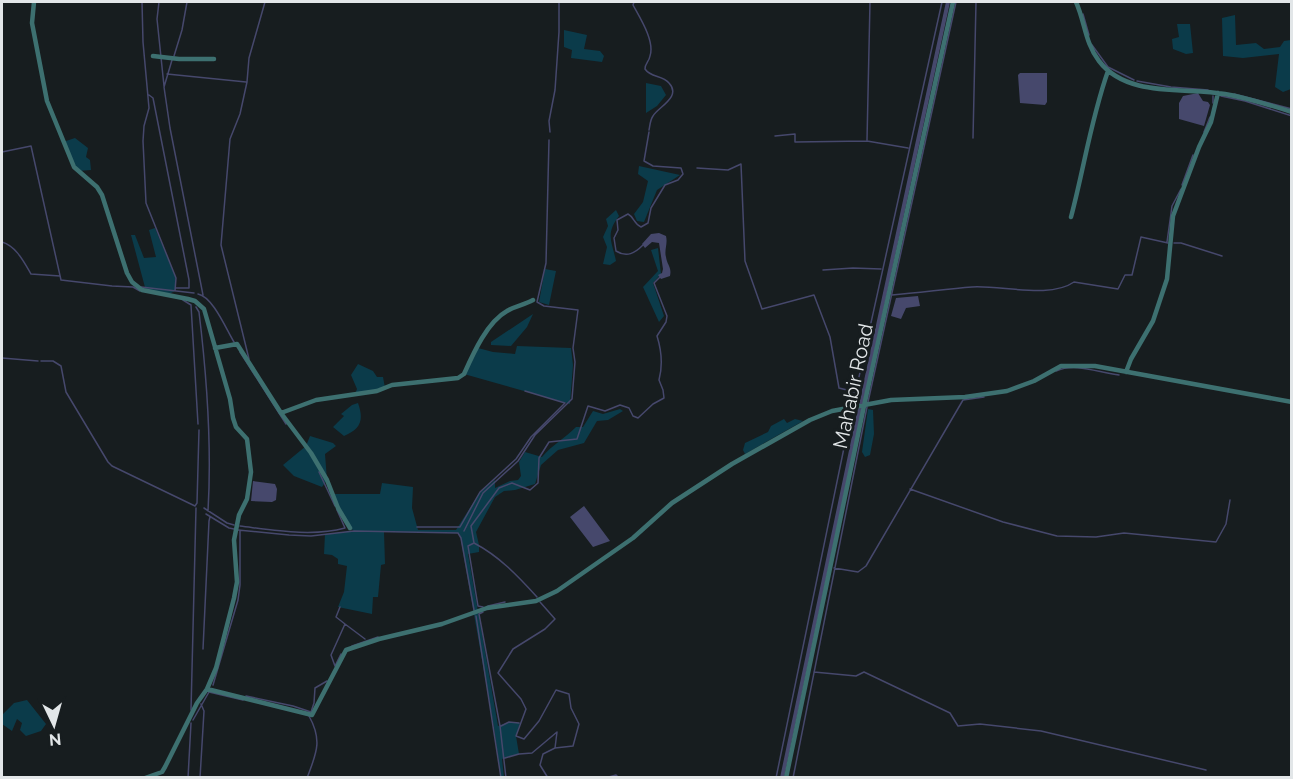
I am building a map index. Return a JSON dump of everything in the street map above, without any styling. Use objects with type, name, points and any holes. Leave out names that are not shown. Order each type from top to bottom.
[{"type":"street","points":[[34,2],[32,22],[47,101],[74,167],[102,195],[132,282],[142,290],[188,299],[200,305],[207,318],[230,399],[233,418],[247,439],[250,472],[246,499],[239,515],[234,540],[237,582],[216,668],[162,772],[145,777]]},
{"type":"street","name":"Mahabir Road","points":[[786,777],[952,2]]},
{"type":"street","points":[[1076,2],[1090,48],[1108,71],[1135,84],[1154,88],[1218,93],[1292,112]]},
{"type":"street","points":[[153,56],[214,59]]},
{"type":"street","points":[[1071,217],[1082,176],[1086,146],[1108,71]]},
{"type":"street","points":[[1126,372],[1134,353],[1153,321],[1167,279],[1173,216],[1211,122],[1218,93]]},
{"type":"street","points":[[281,413],[316,400],[377,391],[392,385],[458,378],[464,374],[484,334],[504,312],[533,300]]},
{"type":"street","points":[[215,348],[237,344],[281,413],[311,453],[350,528]]},
{"type":"street","points":[[207,689],[312,715],[346,650],[379,639],[442,624],[487,608],[536,601],[557,591],[633,538],[672,502],[732,464],[810,420],[832,411],[891,400],[964,397],[1006,391],[1034,381],[1061,366],[1095,366],[1292,402]]},
{"type":"shaded area","points":[[1235,15],[1236,45],[1256,43],[1264,49],[1280,47],[1284,41],[1291,40],[1291,89],[1283,92],[1275,87],[1279,54],[1243,58],[1223,56],[1222,18]]},
{"type":"shaded area","points":[[1177,24],[1190,24],[1193,53],[1186,54],[1173,49],[1172,39],[1179,37]]},
{"type":"shaded area","points":[[564,30],[587,35],[584,49],[600,51],[604,56],[602,62],[571,58],[572,50],[564,47]]},
{"type":"shaded area","points":[[1020,73],[1047,73],[1047,102],[1045,105],[1020,103],[1018,75]]},
{"type":"shaded area","points":[[646,83],[661,86],[666,95],[657,106],[646,113]]},
{"type":"shaded area","points":[[1198,93],[1203,101],[1210,105],[1204,126],[1179,119],[1179,103],[1183,96]]},
{"type":"shaded area","points":[[75,138],[88,148],[86,157],[90,160],[91,170],[78,171],[63,142]]},
{"type":"shaded area","points":[[639,166],[680,175],[657,190],[644,222],[637,221],[634,214],[643,202],[648,181],[638,174]]},
{"type":"shaded area","points":[[616,210],[619,216],[612,228],[611,238],[616,261],[610,265],[603,264],[607,247],[603,237],[608,226],[606,219]]},
{"type":"shaded area","points":[[155,228],[176,278],[175,291],[169,294],[146,291],[131,235],[135,235],[144,258],[156,257],[149,230]]},
{"type":"shaded area","points":[[659,233],[666,236],[666,254],[670,270],[670,276],[661,279],[658,275],[663,269],[659,243],[652,242],[645,248],[642,244],[651,234]]},
{"type":"shaded area","points":[[658,248],[661,274],[653,283],[664,316],[659,322],[643,287],[658,271],[651,250]]},
{"type":"shaded area","points":[[545,269],[556,271],[549,305],[539,302]]},
{"type":"shaded area","points":[[918,296],[920,306],[906,308],[901,319],[891,316],[896,298]]},
{"type":"shaded area","points":[[533,314],[527,327],[511,346],[491,345],[491,342]]},
{"type":"shaded area","points":[[517,346],[571,348],[573,365],[570,404],[464,374],[478,348],[515,354]]},
{"type":"shaded area","points":[[358,364],[373,371],[377,377],[383,377],[385,388],[355,394],[357,389],[351,375]]},
{"type":"shaded area","points":[[358,403],[361,414],[360,423],[344,436],[333,427],[344,416],[341,414]]},
{"type":"shaded area","points":[[620,409],[623,411],[608,420],[597,421],[584,443],[558,450],[541,465],[535,484],[504,491],[495,497],[476,532],[479,552],[468,554],[498,726],[509,722],[520,723],[516,736],[519,754],[502,759],[504,777],[501,777],[459,533],[384,532],[385,564],[381,565],[378,597],[373,597],[372,614],[338,607],[344,592],[347,566],[338,564],[338,559],[332,555],[324,554],[325,534],[354,531],[350,528],[333,494],[380,494],[382,483],[413,487],[412,508],[418,530],[456,530],[480,492],[495,480],[495,488],[518,480],[521,476],[519,462],[525,452],[542,457],[576,427],[583,427],[593,411],[603,414]]},
{"type":"shaded area","points":[[868,409],[873,410],[874,434],[870,455],[865,457],[862,452]]},
{"type":"shaded area","points":[[784,419],[787,423],[795,419],[803,421],[745,454],[743,450],[745,443],[768,432],[771,426]]},
{"type":"shaded area","points":[[310,436],[336,446],[325,454],[327,480],[322,487],[294,476],[283,465],[306,446]]},
{"type":"shaded area","points":[[253,481],[275,484],[276,500],[272,502],[251,501]]},
{"type":"shaded area","points":[[584,506],[610,541],[593,547],[570,517]]},
{"type":"shaded area","points":[[27,700],[46,724],[41,731],[26,736],[20,730],[22,723],[17,719],[12,731],[2,724],[2,715],[14,703]]},
{"type":"waterway","points":[[142,2],[149,108],[143,141],[146,203],[176,278],[175,291]]},
{"type":"waterway","points":[[159,2],[157,19],[164,86]]},
{"type":"waterway","points":[[174,56],[187,2]]},
{"type":"waterway","points":[[249,359],[221,245],[230,139],[240,114],[247,82],[249,58],[265,2]]},
{"type":"waterway","points":[[550,132],[549,121],[555,90],[559,2]]},
{"type":"waterway","points":[[634,2],[633,5],[646,30],[651,50],[645,69],[650,74],[666,80],[673,93],[652,118],[649,130]]},
{"type":"waterway","points":[[867,140],[870,2]]},
{"type":"waterway","points":[[853,404],[942,2]]},
{"type":"waterway","points":[[861,404],[948,2]]},
{"type":"waterway","points":[[868,402],[956,2]]},
{"type":"waterway","points":[[973,138],[976,2]]},
{"type":"waterway","points":[[1083,14],[1089,35]]},
{"type":"waterway","points":[[1092,45],[1108,67],[1134,80]]},
{"type":"waterway","points":[[172,60],[164,87],[203,295]]},
{"type":"waterway","points":[[167,74],[246,82]]},
{"type":"waterway","points":[[1137,81],[1208,90]]},
{"type":"waterway","points":[[1234,94],[1292,109]]},
{"type":"waterway","points":[[149,95],[153,98],[189,280],[189,288],[176,288]]},
{"type":"waterway","points":[[1213,96],[1213,103]]},
{"type":"waterway","points":[[1221,96],[1292,116]]},
{"type":"waterway","points":[[1204,132],[1210,117]]},
{"type":"waterway","points":[[643,245],[631,254],[616,251],[614,238],[618,230],[617,220],[628,214],[641,227],[648,223],[651,208],[665,185],[678,180],[683,174],[681,168],[653,166],[644,161],[649,132]]},
{"type":"waterway","points":[[775,136],[795,134],[795,142],[867,141],[908,148]]},
{"type":"waterway","points":[[464,531],[483,493],[518,461],[535,435],[572,399],[575,362],[573,348],[578,310],[544,306],[537,302],[546,263],[549,140]]},
{"type":"waterway","points":[[2,152],[31,146],[61,280],[133,287],[140,291]]},
{"type":"waterway","points":[[1182,185],[1193,155]]},
{"type":"waterway","points":[[697,168],[728,170],[741,164],[745,261],[762,309],[814,295],[830,337],[839,388],[855,392]]},
{"type":"waterway","points":[[1167,242],[1172,206],[1181,189]]},
{"type":"waterway","points":[[892,295],[972,287],[1039,291],[1064,287],[1074,282],[1118,289],[1125,275],[1132,275],[1141,237],[1168,243]]},
{"type":"waterway","points":[[2,242],[15,251],[31,274],[60,276]]},
{"type":"waterway","points":[[1174,243],[1181,243],[1222,256]]},
{"type":"waterway","points":[[823,270],[881,269]]},
{"type":"waterway","points":[[537,597],[500,560],[474,543],[471,526],[499,488],[512,483],[530,490],[538,483],[539,458],[549,442],[577,439],[588,406],[605,411],[620,405],[629,408],[633,416],[638,418],[653,404],[664,398],[659,380],[661,358],[657,336],[667,316],[654,283],[661,276]]},
{"type":"waterway","points":[[141,287],[194,293]]},
{"type":"waterway","points":[[198,294],[204,296],[214,307],[234,342]]},
{"type":"waterway","points":[[183,300],[191,305],[198,424]]},
{"type":"waterway","points":[[196,307],[199,312],[208,411],[208,511]]},
{"type":"waterway","points":[[240,352],[286,424]]},
{"type":"waterway","points":[[2,358],[38,361]]},
{"type":"waterway","points":[[41,361],[53,361],[61,366],[66,392],[112,466],[195,506],[197,503],[199,430]]},
{"type":"waterway","points":[[1056,371],[1079,368],[1119,375]]},
{"type":"waterway","points":[[417,527],[460,527],[480,492],[516,459],[531,437],[565,403],[525,391]]},
{"type":"waterway","points":[[834,568],[858,572],[866,566],[963,400],[984,397]]},
{"type":"waterway","points":[[793,778],[867,407]]},
{"type":"waterway","points":[[782,778],[860,408]]},
{"type":"waterway","points":[[776,778],[852,409]]},
{"type":"waterway","points":[[319,472],[335,506]]},
{"type":"waterway","points":[[910,489],[1003,522],[1057,536],[1096,537],[1124,533],[1216,542],[1226,524],[1230,500]]},
{"type":"waterway","points":[[191,710],[196,508]]},
{"type":"waterway","points":[[204,508],[234,525]]},
{"type":"waterway","points":[[240,526],[279,531],[332,531],[345,528],[337,510]]},
{"type":"waterway","points":[[206,514],[234,529]]},
{"type":"waterway","points":[[203,649],[210,517]]},
{"type":"waterway","points":[[238,530],[311,536],[354,531],[458,533],[461,538],[474,610]]},
{"type":"waterway","points":[[213,685],[238,600],[240,531]]},
{"type":"waterway","points":[[474,543],[468,546],[478,606],[483,607]]},
{"type":"waterway","points":[[488,606],[505,602]]},
{"type":"waterway","points":[[540,602],[555,619],[545,629],[513,649],[498,673],[521,699],[526,709],[516,736],[524,739],[539,721],[556,690],[569,694],[571,708],[579,724],[573,746],[555,748],[543,754],[540,765],[548,778]]},
{"type":"waterway","points":[[335,666],[331,655],[345,624],[336,617],[340,607]]},
{"type":"waterway","points":[[483,612],[479,614],[500,726],[506,778]]},
{"type":"waterway","points":[[476,616],[501,778]]},
{"type":"waterway","points":[[345,624],[365,639]]},
{"type":"waterway","points":[[352,646],[378,637]]},
{"type":"waterway","points":[[335,666],[341,654]]},
{"type":"waterway","points":[[814,672],[856,676],[864,672],[950,713],[958,726],[980,724],[1041,731],[1206,770]]},
{"type":"waterway","points":[[246,696],[311,712],[315,688],[327,681]]},
{"type":"waterway","points":[[193,720],[209,692],[243,700]]},
{"type":"waterway","points":[[200,778],[204,711],[201,704]]},
{"type":"waterway","points":[[307,778],[317,747],[316,733],[309,716]]},
{"type":"waterway","points":[[501,726],[509,722],[519,723]]},
{"type":"waterway","points":[[188,778],[191,723]]},
{"type":"waterway","points":[[505,758],[532,753],[557,732],[555,748]]},
{"type":"waterway","points":[[605,778],[616,775],[619,778]]}]
